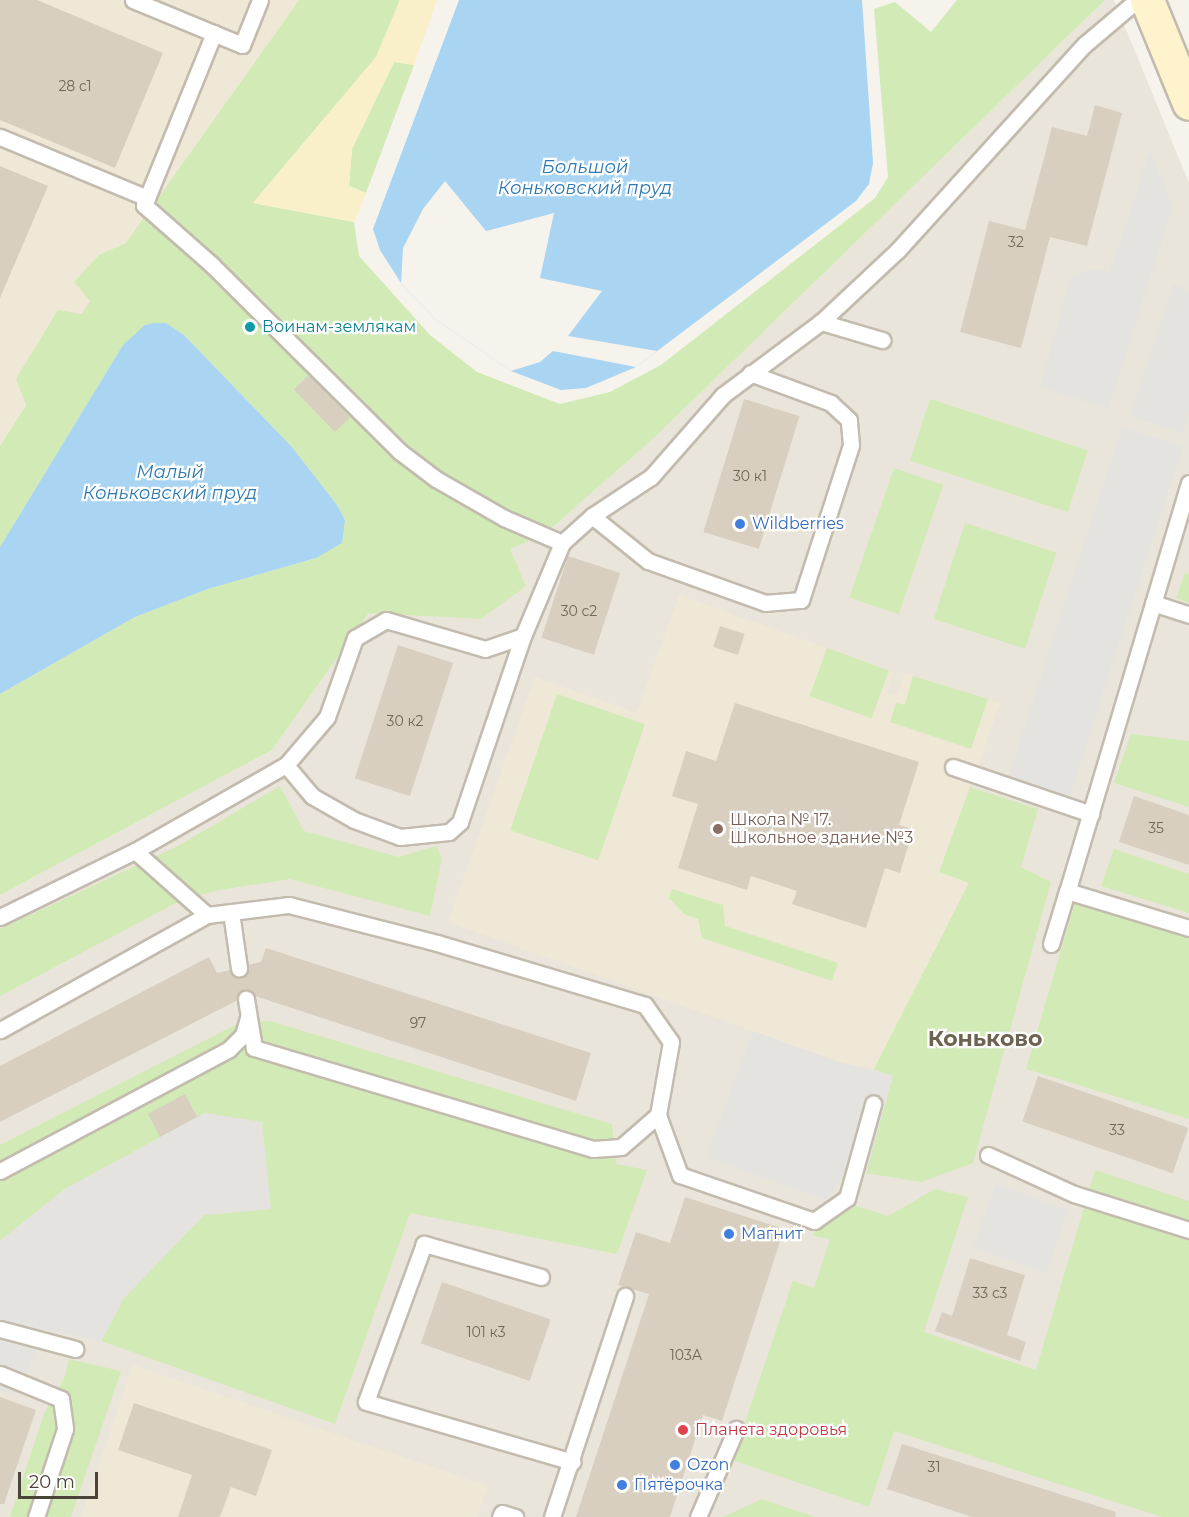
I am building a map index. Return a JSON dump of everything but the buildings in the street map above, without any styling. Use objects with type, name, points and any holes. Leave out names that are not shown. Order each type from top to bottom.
[{"type":"street","points":[[1147,0],[1189,103]]},
{"type":"lane","points":[[133,0],[242,45],[260,0]]},
{"type":"lane","points":[[286,765],[312,796],[354,820],[400,837],[449,832],[460,822],[523,636],[562,543],[592,516],[651,477],[723,395],[821,322],[897,250],[1084,45],[1137,0]]},
{"type":"lane","points":[[214,33],[144,205],[229,281],[399,451],[436,479],[504,518],[562,543]]},
{"type":"lane","points":[[0,137],[147,198]]},
{"type":"lane","points":[[821,322],[882,340]]},
{"type":"lane","points":[[592,516],[648,561],[765,603],[801,600],[851,446],[849,420],[831,403],[750,373]]},
{"type":"lane","points":[[1051,944],[1189,483]]},
{"type":"lane","points":[[1153,603],[1189,615]]},
{"type":"lane","points":[[0,917],[135,850],[286,765],[327,717],[355,638],[386,620],[485,649],[523,636]]},
{"type":"lane","points":[[953,767],[1091,814]]},
{"type":"lane","points":[[135,850],[207,915]]},
{"type":"lane","points":[[1067,891],[1189,928]]},
{"type":"lane","points":[[0,1030],[207,915],[289,905],[403,933],[645,1005],[671,1042],[658,1115],[680,1174],[814,1221],[847,1198],[873,1104]]},
{"type":"lane","points":[[231,912],[240,968]]},
{"type":"lane","points":[[246,999],[254,1048],[593,1149],[621,1147],[658,1115]]},
{"type":"lane","points":[[0,1171],[229,1049],[243,1035],[248,1018]]},
{"type":"lane","points":[[988,1155],[1074,1194],[1189,1230]]},
{"type":"lane","points":[[541,1277],[424,1244],[366,1402],[572,1462]]},
{"type":"lane","points":[[552,1517],[625,1296]]},
{"type":"lane","points":[[0,1329],[75,1349]]},
{"type":"lane","points":[[0,1374],[61,1400],[65,1429],[36,1517]]},
{"type":"lane","points":[[698,1517],[736,1429]]},
{"type":"lane","points":[[501,1517],[502,1514],[515,1517]]},
{"type":"shaded area","points":[[0,0],[299,0],[126,244],[0,446]]},
{"type":"shaded area","points":[[1105,0],[1114,0],[1189,183],[1189,1517],[0,1517],[0,895],[272,750],[375,605],[545,534],[655,437]]},
{"type":"shaded area","points":[[1150,151],[1173,206],[1108,409],[1040,387],[1071,278],[1089,269],[1110,272]]},
{"type":"shaded area","points":[[1174,284],[1189,292],[1189,412],[1183,434],[1130,416]]},
{"type":"shaded area","points":[[1122,427],[1183,447],[1068,800],[1007,780]]},
{"type":"shaded area","name":"Школа № 17. Школьное здание №3","points":[[679,595],[893,672],[887,693],[897,696],[905,673],[1000,703],[940,871],[969,883],[874,1069],[842,1063],[448,922],[535,677],[637,713]]},
{"type":"shaded area","points":[[753,1031],[842,1063],[893,1076],[866,1173],[849,1167],[826,1200],[706,1157]]},
{"type":"shaded area","points":[[205,1113],[262,1122],[271,1209],[204,1215],[124,1298],[101,1341],[45,1329],[18,1394],[0,1391],[0,1241],[65,1189]]},
{"type":"shaded area","points":[[996,1184],[1068,1210],[1045,1273],[973,1247]]},
{"type":"shaded area","points":[[133,1365],[488,1486],[477,1517],[81,1517]]},
{"type":"green space","points":[[299,0],[400,0],[376,57],[253,203],[354,222],[359,256],[430,335],[477,372],[560,404],[610,392],[661,365],[875,198],[888,177],[874,9],[895,2],[931,32],[957,0],[1105,0],[655,437],[545,534],[510,549],[526,586],[481,619],[369,613],[272,750],[0,895],[0,694],[135,617],[208,589],[316,558],[345,520],[337,505],[292,447],[184,335],[166,323],[123,345],[0,547],[0,446],[26,405],[16,379],[58,310],[82,314],[90,301],[74,282],[99,255],[126,243]]},
{"type":"green space","points":[[394,62],[414,65],[366,193],[349,186],[352,149]]},
{"type":"green space","points":[[930,399],[1088,450],[1068,512],[910,461]]},
{"type":"green space","points":[[894,468],[943,485],[899,614],[849,598]]},
{"type":"green space","points":[[965,523],[1056,553],[1025,649],[934,619]]},
{"type":"green space","points":[[1185,573],[1189,574],[1189,603],[1176,598]]},
{"type":"green space","points":[[827,648],[889,671],[872,718],[810,696]]},
{"type":"green space","points":[[913,676],[988,699],[971,749],[890,722],[896,703],[905,705]]},
{"type":"green space","points":[[557,694],[645,724],[598,860],[510,830]]},
{"type":"green space","points":[[1131,734],[1189,741],[1189,807],[1114,783]]},
{"type":"green space","points":[[280,786],[304,831],[399,857],[436,846],[442,858],[430,916],[290,879],[214,891],[174,904],[0,996],[0,929],[178,846]]},
{"type":"green space","points":[[970,787],[1038,809],[1021,867],[1051,882],[973,1163],[922,1182],[866,1173],[892,1076],[874,1069],[969,883],[939,872]]},
{"type":"green space","points":[[1114,849],[1189,874],[1189,913],[1101,886]]},
{"type":"green space","points":[[672,889],[723,905],[725,926],[838,963],[832,981],[702,938],[698,919],[684,914],[669,898]]},
{"type":"green space","points":[[1075,903],[1189,938],[1189,1119],[1026,1069]]},
{"type":"green space","points":[[270,1021],[612,1124],[616,1164],[647,1170],[617,1254],[410,1213],[335,1424],[101,1341],[124,1298],[204,1215],[271,1209],[205,1113],[65,1189],[0,1241],[0,1145],[237,1024]]},
{"type":"green space","points":[[1095,1170],[1189,1201],[1189,1517],[1162,1517],[894,1431],[869,1507],[732,1460],[793,1281],[814,1288],[830,1239],[813,1236],[816,1227],[857,1206],[888,1216],[935,1189],[968,1197],[924,1332],[1036,1370]]},
{"type":"green space","points":[[69,1359],[121,1371],[71,1517],[10,1517],[44,1414],[64,1379]]},
{"type":"green space","points":[[762,1499],[815,1517],[723,1517]]},
{"type":"sand","points":[[400,0],[437,0],[414,65],[394,62],[352,149],[349,186],[366,193],[354,222],[253,203],[376,57]]},
{"type":"water","name":"Большой Коньковский пруд","points":[[459,0],[862,0],[873,163],[869,184],[856,201],[636,367],[586,388],[561,390],[511,371],[435,319],[401,283],[380,250],[373,229]]},
{"type":"water","name":"Малый Коньковский пруд","points":[[166,323],[184,335],[292,447],[337,505],[345,520],[342,543],[316,558],[208,589],[135,617],[0,694],[0,547],[123,345],[145,325]]},
{"type":"pier","points":[[445,181],[486,231],[554,213],[540,278],[602,291],[568,336],[657,351],[636,367],[553,351],[540,362],[511,371],[435,319],[401,283],[403,248],[423,209]]},
{"type":"place","name":"Воинам-землякам","points":[[250,327]]},
{"type":"place","name":"Wildberries","points":[[740,524]]},
{"type":"place","name":"Школа № 17. Школьное здание №3","points":[[718,829]]},
{"type":"place","name":"Магнит","points":[[729,1234]]},
{"type":"place","name":"Планета здоровья","points":[[683,1430]]},
{"type":"place","name":"Ozon","points":[[675,1465]]},
{"type":"place","name":"Пятёрочка","points":[[622,1485]]},
{"type":"district","name":"Коньково","points":[[985,1039]]}]
